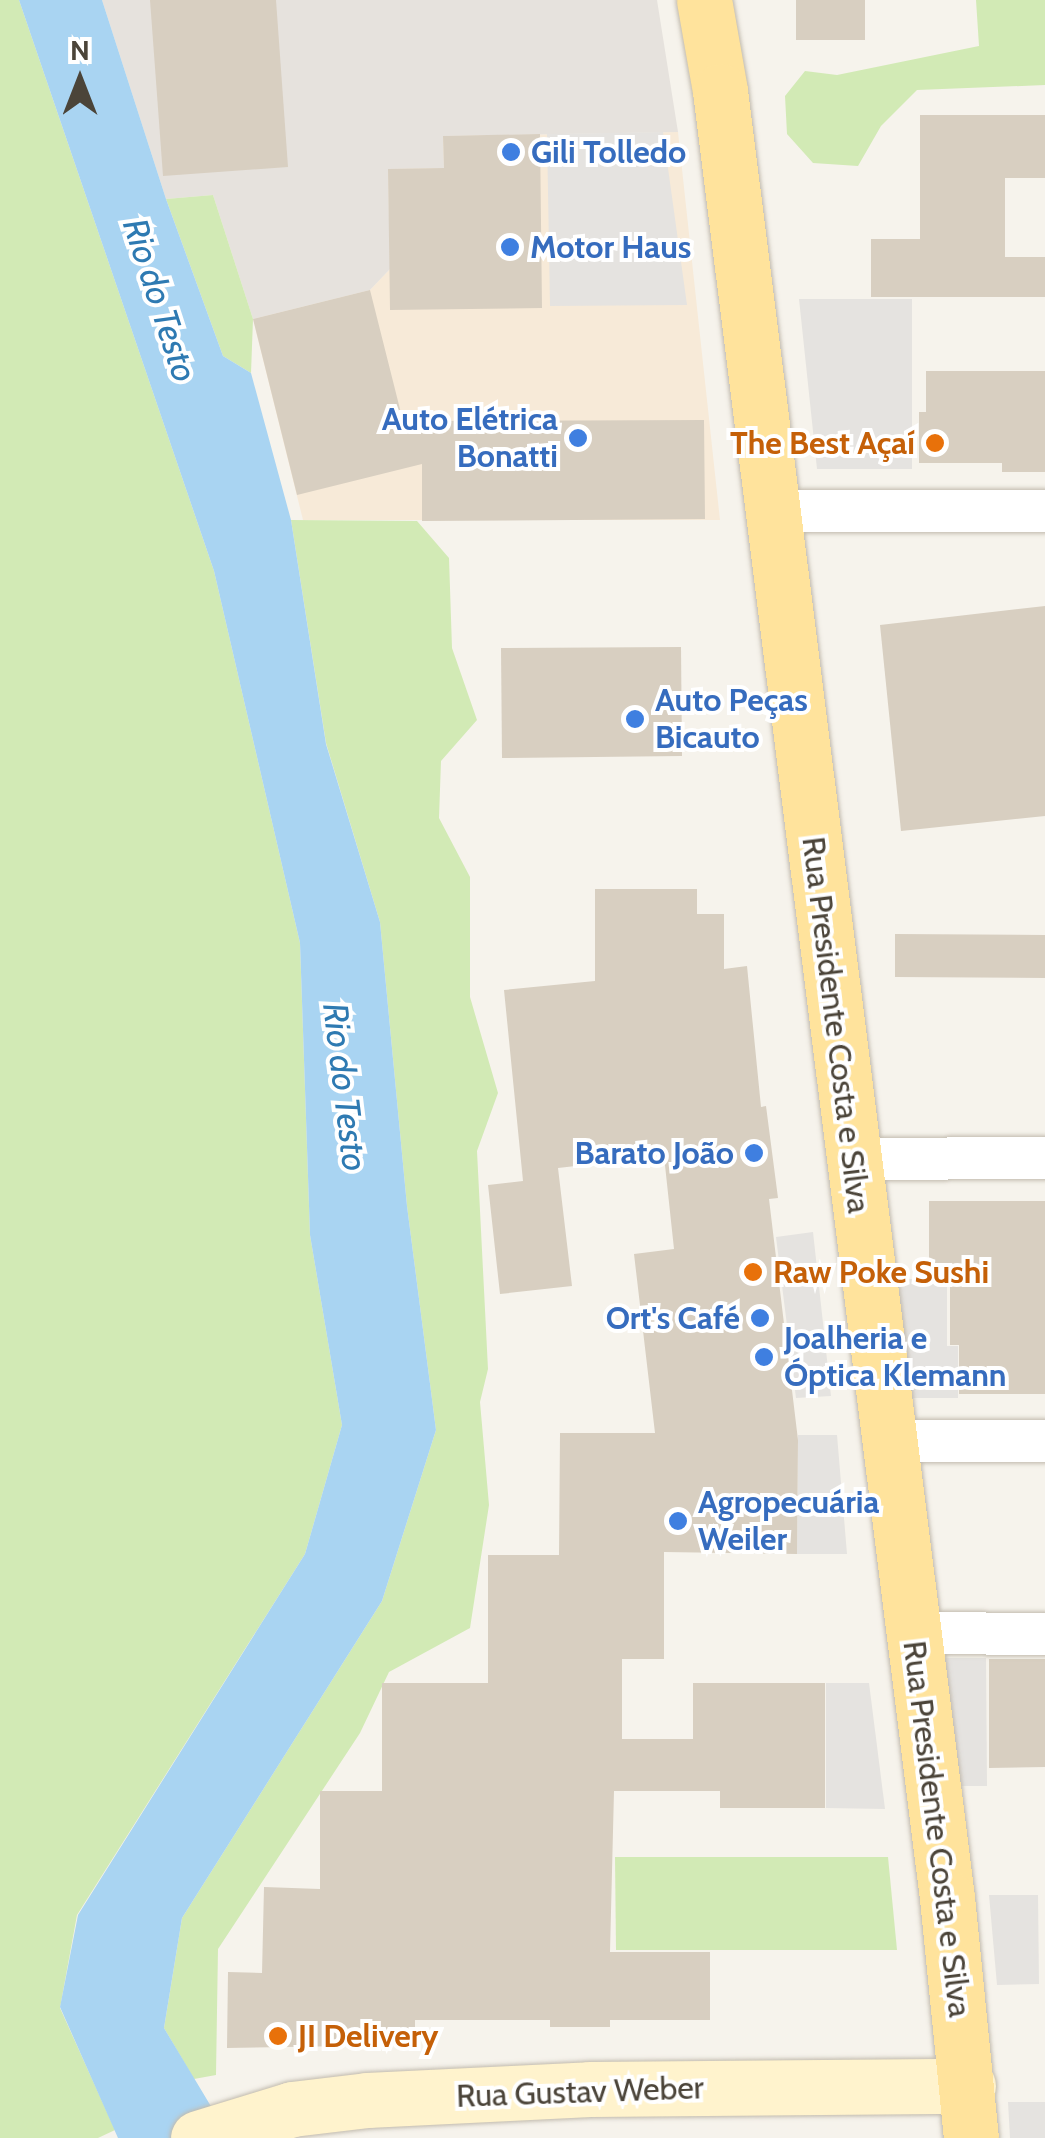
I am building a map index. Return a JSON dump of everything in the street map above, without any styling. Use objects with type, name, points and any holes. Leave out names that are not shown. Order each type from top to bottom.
[{"type":"main road","name":"Rua Presidente Costa e Silva","points":[[704,0],[720,91],[969,2112]]},
{"type":"main road","name":"Rua Presidente Costa e Silva","points":[[720,91],[734,0]]},
{"type":"street","points":[[772,511],[1045,511]]},
{"type":"street","points":[[852,1159],[1045,1158]]},
{"type":"street","points":[[888,1441],[1045,1441]]},
{"type":"street","points":[[912,1633],[1045,1634]]},
{"type":"street","name":"Rua Gustav Weber","points":[[214,2132],[292,2109],[367,2100],[590,2089],[969,2112]]},
{"type":"shaded area","points":[[102,0],[657,0],[678,132],[443,136],[444,168],[388,169],[390,269],[370,290],[253,319],[213,195],[166,199]]},
{"type":"shaded area","points":[[663,132],[687,305],[550,306],[547,134]]},
{"type":"shaded area","points":[[678,132],[720,520],[303,520],[253,319],[370,290],[390,269],[388,169],[443,136]]},
{"type":"shaded area","points":[[799,299],[912,299],[912,469],[817,469]]},
{"type":"shaded area","points":[[813,1232],[831,1396],[796,1398],[776,1237]]},
{"type":"shaded area","points":[[897,1279],[947,1279],[947,1346],[958,1346],[958,1398],[910,1398]]},
{"type":"shaded area","points":[[798,1435],[837,1435],[847,1554],[797,1554]]},
{"type":"shaded area","points":[[941,1658],[986,1658],[987,1786],[956,1786]]},
{"type":"shaded area","points":[[826,1683],[869,1683],[885,1809],[826,1808]]},
{"type":"shaded area","points":[[989,1895],[1038,1895],[1039,1984],[997,1985]]},
{"type":"shaded area","points":[[1008,2102],[1045,2102],[1045,2138],[1010,2138]]},
{"type":"green space","points":[[0,0],[19,0],[214,571],[300,943],[310,1235],[342,1425],[305,1554],[77,1915],[60,2008],[115,2130],[98,2138],[0,2138]]},
{"type":"green space","points":[[976,0],[1045,0],[1045,85],[917,90],[881,126],[858,166],[813,163],[787,134],[785,96],[805,71],[837,75],[979,46]]},
{"type":"green space","points":[[213,195],[253,319],[251,373],[223,356],[166,199]]},
{"type":"green space","points":[[291,520],[417,521],[449,558],[452,648],[477,720],[441,761],[439,818],[470,877],[470,997],[498,1093],[477,1151],[488,1369],[480,1402],[489,1505],[470,1628],[389,1672],[360,1733],[218,1949],[216,2075],[194,2079],[164,2028],[182,1918],[382,1601],[436,1430],[407,1206],[380,922],[326,743]]},
{"type":"green space","points":[[615,1857],[888,1857],[897,1950],[616,1950]]},
{"type":"water","name":"Rio do Testo","points":[[19,0],[102,0],[166,199],[223,356],[251,373],[291,520],[326,744],[380,922],[407,1206],[436,1430],[382,1601],[182,1918],[164,2028],[230,2138],[118,2138],[60,2007],[78,1915],[305,1554],[342,1425],[310,1235],[300,943],[214,571]]},
{"type":"building","points":[[150,0],[276,0],[288,167],[163,176]]},
{"type":"building","points":[[796,0],[865,0],[865,40],[796,40]]},
{"type":"building","points":[[920,115],[1045,115],[1045,178],[1005,178],[1005,257],[1045,257],[1045,297],[871,297],[871,239],[920,239]]},
{"type":"building","points":[[540,134],[542,308],[390,310],[388,169],[444,168],[443,136]]},
{"type":"building","points":[[370,290],[403,421],[704,420],[705,519],[422,521],[422,464],[297,495],[253,319]]},
{"type":"building","points":[[926,371],[1045,371],[1045,472],[1002,472],[1002,463],[919,463],[919,412],[926,412]]},
{"type":"building","points":[[1045,606],[1045,816],[901,831],[880,625]]},
{"type":"building","points":[[681,647],[682,756],[502,758],[501,648]]},
{"type":"building","points":[[595,889],[697,889],[697,914],[724,914],[724,969],[747,966],[761,1107],[766,1106],[778,1198],[769,1199],[798,1440],[797,1554],[664,1552],[664,1659],[622,1659],[622,1739],[693,1739],[693,1683],[825,1683],[825,1808],[720,1808],[720,1791],[614,1791],[610,1952],[710,1952],[710,2020],[610,2020],[610,2027],[550,2027],[550,2020],[415,2020],[415,2045],[227,2048],[228,1972],[262,1973],[264,1887],[320,1889],[320,1791],[382,1791],[382,1683],[488,1683],[488,1555],[559,1555],[560,1433],[655,1433],[634,1254],[674,1249],[664,1156],[558,1168],[572,1286],[500,1294],[488,1185],[523,1181],[504,990],[595,981]]},
{"type":"building","points":[[895,934],[1045,935],[1045,978],[895,977]]},
{"type":"building","points":[[929,1201],[1045,1201],[1045,1394],[959,1394],[959,1345],[950,1345],[950,1276],[929,1276]]},
{"type":"building","points":[[989,1659],[1045,1659],[1045,1767],[989,1768]]},
{"type":"place","name":"Gili Tolledo","points":[[511,152]]},
{"type":"place","name":"Motor Haus","points":[[510,247]]},
{"type":"place","name":"Auto Elétrica Bonatti","points":[[578,438]]},
{"type":"place","name":"The Best Açaí","points":[[935,443]]},
{"type":"place","name":"Auto Peças Bicauto","points":[[635,719]]},
{"type":"place","name":"Barato João","points":[[754,1153]]},
{"type":"place","name":"Raw Poke Sushi","points":[[753,1272]]},
{"type":"place","name":"Ort's Café","points":[[760,1318]]},
{"type":"place","name":"Joalheria e Óptica Klemann","points":[[764,1357]]},
{"type":"place","name":"Agropecuária Weiler","points":[[678,1521]]},
{"type":"place","name":"JI Delivery","points":[[278,2036]]}]
